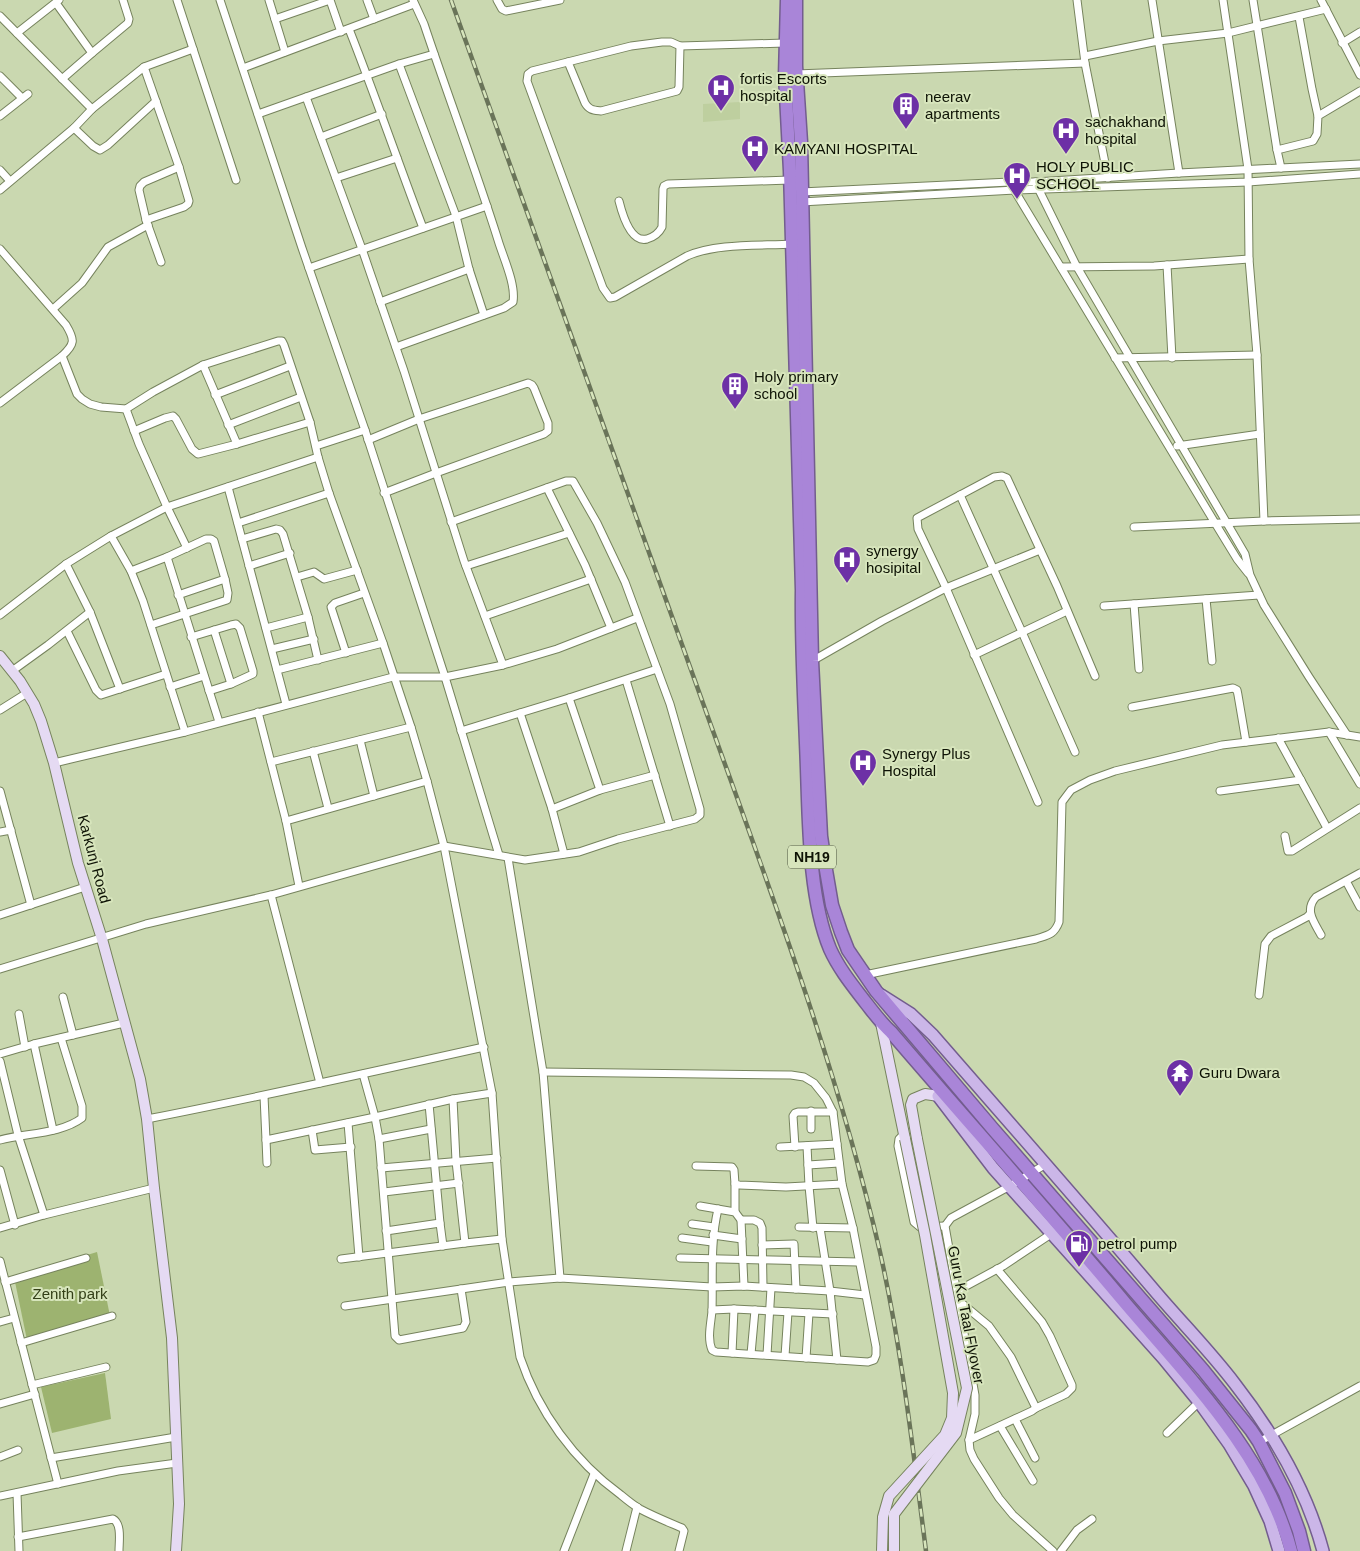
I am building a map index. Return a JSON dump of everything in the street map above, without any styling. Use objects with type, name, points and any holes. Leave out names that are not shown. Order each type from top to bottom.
[{"type":"highway","name":"NH19","points":[[787,0],[785,76],[790,180],[802,634],[810,846],[816,897],[830,949],[847,978],[881,1023],[1015,1183],[1051,1214],[1189,1378],[1228,1428],[1250,1458],[1275,1504],[1280,1533],[1290,1551]]},
{"type":"highway","name":"NH19","points":[[796,0],[796,74],[801,142],[812,661],[821,836],[832,905],[848,950],[876,991],[1203,1370],[1259,1442],[1285,1493],[1304,1551]]},
{"type":"main road","name":"Karkunj Road","points":[[0,656],[27,692],[42,721],[85,887],[102,939],[140,1079],[147,1119],[171,1329],[179,1504],[176,1551]]},
{"type":"main road","points":[[876,991],[921,1022],[1235,1384],[1271,1435],[1310,1512],[1323,1551]]},
{"type":"main road","name":"Guru Ka Taal Flyover","points":[[881,1023],[925,1235],[953,1393],[952,1418],[945,1435],[889,1496],[882,1517],[882,1551]]},
{"type":"main road","name":"Guru Ka Taal Flyover","points":[[894,1551],[894,1514],[956,1433],[967,1388],[911,1105],[913,1099],[925,1094],[942,1096]]},
{"type":"main road","points":[[1015,1183],[1051,1234],[1200,1402],[1229,1444],[1280,1533],[1279,1551]]},
{"type":"street","points":[[62,79],[128,23],[129,19],[123,0]]},
{"type":"street","points":[[177,0],[236,180]]},
{"type":"street","points":[[220,0],[365,430],[445,677],[499,855]]},
{"type":"street","points":[[269,0],[285,52]]},
{"type":"street","points":[[275,19],[330,0],[368,75],[423,228]]},
{"type":"street","points":[[367,0],[374,19]]},
{"type":"street","points":[[496,0],[502,9],[506,11],[560,0]]},
{"type":"street","points":[[1077,0],[1085,60],[1108,178]]},
{"type":"street","points":[[1152,0],[1179,173]]},
{"type":"street","points":[[1223,0],[1248,169],[1249,259],[1257,354],[1264,521]]},
{"type":"street","points":[[1253,0],[1281,168]]},
{"type":"street","points":[[1321,0],[1360,75]]},
{"type":"street","points":[[16,33],[58,2],[92,53]]},
{"type":"street","points":[[243,68],[374,19],[413,2],[424,24],[488,206],[514,297],[510,305],[396,347]]},
{"type":"street","points":[[796,74],[1085,60],[1158,41],[1228,33],[1326,9]]},
{"type":"street","points":[[0,16],[92,109]]},
{"type":"street","points":[[1277,150],[1313,141],[1317,134],[1318,116],[1299,17]]},
{"type":"street","points":[[1342,43],[1360,32]]},
{"type":"street","points":[[785,43],[680,46],[671,42],[662,42],[639,45],[532,71],[528,74],[527,81],[603,288],[610,298],[698,251],[712,248],[792,244]]},
{"type":"street","points":[[568,62],[588,108],[601,111],[677,91],[680,81],[680,46]]},
{"type":"street","points":[[0,190],[74,128],[92,109],[144,67],[193,49]]},
{"type":"street","points":[[258,114],[399,64],[434,54]]},
{"type":"street","points":[[399,64],[456,216],[469,269],[484,316]]},
{"type":"street","points":[[53,309],[82,283],[108,247],[147,222],[188,204],[188,197],[179,167],[144,67]]},
{"type":"street","points":[[0,76],[25,96],[0,116]]},
{"type":"street","points":[[1318,116],[1360,91]]},
{"type":"street","points":[[306,97],[396,347],[466,566],[503,665]]},
{"type":"street","points":[[74,128],[100,150],[156,101]]},
{"type":"street","points":[[321,137],[382,114]]},
{"type":"street","points":[[336,178],[397,158]]},
{"type":"street","points":[[801,197],[1010,182],[1360,164]]},
{"type":"street","points":[[161,262],[147,222],[140,186],[144,182],[179,167]]},
{"type":"street","points":[[0,170],[10,181]]},
{"type":"street","points":[[801,197],[1248,182],[1360,174]]},
{"type":"street","points":[[618,201],[623,217],[635,236],[639,239],[646,239],[660,232],[662,226],[663,190],[664,186],[668,184],[790,180]]},
{"type":"street","points":[[1010,182],[1215,523],[1237,559],[1250,575]]},
{"type":"street","points":[[1035,182],[1077,267],[1245,554],[1250,575],[1259,595],[1284,638],[1347,735]]},
{"type":"street","points":[[309,268],[488,206]]},
{"type":"street","points":[[0,249],[53,309],[72,334],[73,342],[62,356],[0,403]]},
{"type":"street","points":[[1062,267],[1168,265],[1249,259]]},
{"type":"street","points":[[1168,265],[1172,358]]},
{"type":"street","points":[[380,302],[469,269]]},
{"type":"street","points":[[62,356],[77,394],[82,399],[90,404],[101,407],[126,409],[152,392],[203,365],[282,340],[310,422],[329,493],[411,727],[444,846],[492,1093],[502,1239],[520,1357],[526,1375],[548,1418],[561,1435],[594,1474],[637,1507],[682,1528],[684,1531],[679,1551]]},
{"type":"street","points":[[1115,358],[1172,358],[1257,354]]},
{"type":"street","points":[[203,365],[236,444]]},
{"type":"street","points":[[215,394],[290,366]]},
{"type":"street","points":[[368,440],[419,419],[528,383],[532,384],[548,423],[548,431],[544,434],[384,493]]},
{"type":"street","points":[[228,425],[301,397]]},
{"type":"street","points":[[126,409],[167,507],[187,548]]},
{"type":"street","points":[[134,431],[173,416],[195,453],[202,454],[310,422]]},
{"type":"street","points":[[316,446],[365,430]]},
{"type":"street","points":[[1169,447],[1260,434]]},
{"type":"street","points":[[0,615],[66,564],[111,536],[167,507],[318,457]]},
{"type":"street","points":[[1038,802],[946,588],[918,529],[916,518],[994,477],[1002,476],[1007,478],[1068,611],[1094,676]]},
{"type":"street","points":[[0,969],[146,924],[271,895],[444,846],[525,860],[579,852],[618,839],[695,819],[700,815],[670,704],[625,582],[577,485],[570,480],[452,522]]},
{"type":"street","points":[[228,487],[286,704]]},
{"type":"street","points":[[547,488],[591,579],[611,628]]},
{"type":"street","points":[[238,523],[329,493]]},
{"type":"street","points":[[960,495],[1075,752]]},
{"type":"street","points":[[1134,527],[1360,519]]},
{"type":"street","points":[[242,538],[276,529],[280,530],[283,534],[297,577],[318,660]]},
{"type":"street","points":[[466,566],[569,533]]},
{"type":"street","points":[[111,536],[131,571],[185,732]]},
{"type":"street","points":[[131,571],[206,539],[214,541],[225,579],[228,593],[227,600],[150,625]]},
{"type":"street","points":[[812,661],[882,621],[946,588],[1040,550]]},
{"type":"street","points":[[249,566],[290,553]]},
{"type":"street","points":[[166,556],[219,722]]},
{"type":"street","points":[[66,564],[90,612],[120,689]]},
{"type":"street","points":[[297,577],[314,572],[324,579],[357,570]]},
{"type":"street","points":[[178,595],[225,579]]},
{"type":"street","points":[[485,616],[591,579]]},
{"type":"street","points":[[346,653],[331,607],[335,603],[364,593]]},
{"type":"street","points":[[1104,606],[1259,595]]},
{"type":"street","points":[[1206,599],[1212,660]]},
{"type":"street","points":[[1134,604],[1139,670]]},
{"type":"street","points":[[974,655],[1068,611]]},
{"type":"street","points":[[12,671],[90,612]]},
{"type":"street","points":[[266,628],[308,618]]},
{"type":"street","points":[[54,763],[185,732],[394,677],[445,677],[503,665],[557,648],[637,618]]},
{"type":"street","points":[[191,637],[236,624],[240,628],[243,637],[253,674],[231,684],[208,691]]},
{"type":"street","points":[[214,630],[231,684]]},
{"type":"street","points":[[66,631],[101,695],[166,674]]},
{"type":"street","points":[[272,649],[314,639]]},
{"type":"street","points":[[277,670],[383,643]]},
{"type":"street","points":[[461,731],[657,669]]},
{"type":"street","points":[[170,687],[204,676]]},
{"type":"street","points":[[626,680],[670,826]]},
{"type":"street","points":[[1132,707],[1233,688],[1237,690],[1238,694],[1246,742]]},
{"type":"street","points":[[0,710],[27,692]]},
{"type":"street","points":[[569,698],[600,790]]},
{"type":"street","points":[[258,712],[272,762],[300,886]]},
{"type":"street","points":[[520,713],[552,809],[564,854]]},
{"type":"street","points":[[272,762],[411,727]]},
{"type":"street","points":[[1329,732],[1360,784]]},
{"type":"street","points":[[864,975],[1049,935],[1056,930],[1059,922],[1062,802],[1071,790],[1090,780],[1115,771],[1222,745],[1329,732],[1360,737]]},
{"type":"street","points":[[1278,738],[1327,828]]},
{"type":"street","points":[[360,740],[374,796]]},
{"type":"street","points":[[313,751],[328,808]]},
{"type":"street","points":[[552,809],[600,790],[655,776]]},
{"type":"street","points":[[1220,791],[1301,780]]},
{"type":"street","points":[[286,821],[427,781]]},
{"type":"street","points":[[0,790],[3,811],[11,830],[31,906]]},
{"type":"street","points":[[1284,836],[1289,852],[1360,808]]},
{"type":"street","points":[[0,832],[11,830]]},
{"type":"street","points":[[508,858],[544,1072],[560,1278]]},
{"type":"street","points":[[1321,935],[1310,914],[1311,904],[1316,897],[1360,873]]},
{"type":"street","points":[[1346,881],[1360,907]]},
{"type":"street","points":[[0,914],[31,906],[85,887]]},
{"type":"street","points":[[271,895],[320,1083]]},
{"type":"street","points":[[1259,996],[1267,940],[1310,914]]},
{"type":"street","points":[[62,997],[73,1035]]},
{"type":"street","points":[[19,1014],[25,1047]]},
{"type":"street","points":[[0,1054],[124,1023]]},
{"type":"street","points":[[0,1140],[18,1135],[53,1130],[79,1121],[82,1118],[82,1106],[61,1038]]},
{"type":"street","points":[[34,1044],[53,1130]]},
{"type":"street","points":[[147,1119],[264,1096],[484,1047]]},
{"type":"street","points":[[0,1061],[18,1135],[44,1215]]},
{"type":"street","points":[[544,1072],[791,1075],[804,1077],[814,1083],[826,1098],[833,1112],[842,1184],[876,1355],[874,1360],[868,1362],[716,1352],[712,1350],[709,1344],[712,1310],[713,1235],[718,1209]]},
{"type":"street","points":[[363,1074],[379,1139],[395,1336],[399,1340],[464,1328],[466,1322],[461,1289]]},
{"type":"street","points":[[266,1140],[453,1099],[492,1093]]},
{"type":"street","points":[[264,1096],[267,1163]]},
{"type":"street","points":[[453,1099],[456,1161],[465,1242]]},
{"type":"street","points":[[429,1104],[443,1246]]},
{"type":"street","points":[[811,1112],[811,1129]]},
{"type":"street","points":[[795,1147],[794,1113],[833,1112]]},
{"type":"street","points":[[348,1123],[359,1257]]},
{"type":"street","points":[[379,1139],[431,1129]]},
{"type":"street","points":[[312,1130],[315,1150],[351,1147]]},
{"type":"street","points":[[904,1136],[899,1139],[898,1146],[914,1222],[920,1227],[945,1226],[952,1218],[1046,1164]]},
{"type":"street","points":[[780,1147],[837,1144]]},
{"type":"street","points":[[807,1146],[809,1186],[826,1261],[838,1360]]},
{"type":"street","points":[[381,1168],[497,1158]]},
{"type":"street","points":[[808,1164],[839,1163]]},
{"type":"street","points":[[696,1166],[732,1167],[734,1170],[735,1212],[741,1220],[744,1286]]},
{"type":"street","points":[[0,1170],[2,1184],[15,1225]]},
{"type":"street","points":[[384,1192],[459,1183]]},
{"type":"street","points":[[735,1184],[786,1187],[842,1184]]},
{"type":"street","points":[[0,1228],[44,1215],[154,1188]]},
{"type":"street","points":[[700,1206],[735,1212]]},
{"type":"street","points":[[741,1220],[754,1220],[760,1223],[762,1228],[762,1260],[769,1311],[767,1355]]},
{"type":"street","points":[[386,1231],[440,1223]]},
{"type":"street","points":[[692,1224],[713,1235]]},
{"type":"street","points":[[945,1226],[975,1395],[975,1414],[968,1440],[970,1450],[999,1498],[1013,1515],[1053,1551]]},
{"type":"street","points":[[799,1227],[852,1228]]},
{"type":"street","points":[[957,1291],[997,1269],[1051,1234]]},
{"type":"street","points":[[682,1238],[713,1235],[742,1239]]},
{"type":"street","points":[[341,1259],[465,1242],[502,1239]]},
{"type":"street","points":[[762,1244],[794,1244],[796,1289]]},
{"type":"street","points":[[5,1282],[86,1258]]},
{"type":"street","points":[[680,1258],[858,1262]]},
{"type":"street","points":[[0,1261],[58,1484]]},
{"type":"street","points":[[968,1440],[1066,1394],[1072,1388],[1042,1322],[997,1269]]},
{"type":"street","points":[[345,1306],[509,1282],[560,1278],[712,1287],[767,1287],[865,1295]]},
{"type":"street","points":[[959,1300],[989,1326],[1010,1357],[1036,1408]]},
{"type":"street","points":[[712,1310],[734,1309],[833,1314]]},
{"type":"street","points":[[732,1353],[734,1309]]},
{"type":"street","points":[[751,1354],[755,1310]]},
{"type":"street","points":[[785,1356],[788,1312]]},
{"type":"street","points":[[806,1358],[809,1313]]},
{"type":"street","points":[[21,1344],[112,1316]]},
{"type":"street","points":[[0,1322],[14,1318]]},
{"type":"street","points":[[32,1385],[106,1367]]},
{"type":"street","points":[[1259,1442],[1360,1386]]},
{"type":"street","points":[[0,1404],[35,1394]]},
{"type":"street","points":[[1167,1433],[1200,1402]]},
{"type":"street","points":[[1015,1418],[1035,1458]]},
{"type":"street","points":[[1000,1426],[1032,1481]]},
{"type":"street","points":[[51,1458],[176,1437]]},
{"type":"street","points":[[0,1456],[18,1450]]},
{"type":"street","points":[[0,1496],[118,1471],[177,1463]]},
{"type":"street","points":[[565,1551],[594,1474]]},
{"type":"street","points":[[17,1493],[19,1551]]},
{"type":"street","points":[[626,1551],[637,1507]]},
{"type":"street","points":[[18,1537],[113,1519],[119,1526],[119,1551]]},
{"type":"street","points":[[1061,1551],[1078,1530],[1092,1519]]},
{"type":"shaded area","name":"fortis Escorts hospital","points":[[740,102],[740,119],[703,122],[703,104]]},
{"type":"green space","name":"Zenith park","points":[[97,1252],[110,1316],[27,1340],[14,1277]]},
{"type":"green space","points":[[105,1373],[111,1419],[52,1433],[41,1387]]},
{"type":"railway","points":[[451,0],[774,900],[821,1040],[862,1181],[888,1289],[906,1401],[926,1551]]},
{"type":"place","name":"fortis Escorts hospital","points":[[721,112]]},
{"type":"place","name":"neerav apartments","points":[[906,130]]},
{"type":"place","name":"sachakhand hospital","points":[[1066,155]]},
{"type":"place","name":"KAMYANI HOSPITAL","points":[[755,173]]},
{"type":"place","name":"HOLY PUBLIC SCHOOL","points":[[1017,200]]},
{"type":"place","name":"Holy primary school","points":[[735,410]]},
{"type":"place","name":"synergy hosipital","points":[[847,584]]},
{"type":"place","name":"Synergy Plus Hospital","points":[[863,787]]},
{"type":"place","name":"Guru Dwara","points":[[1180,1097]]},
{"type":"place","name":"petrol pump","points":[[1079,1268]]}]
